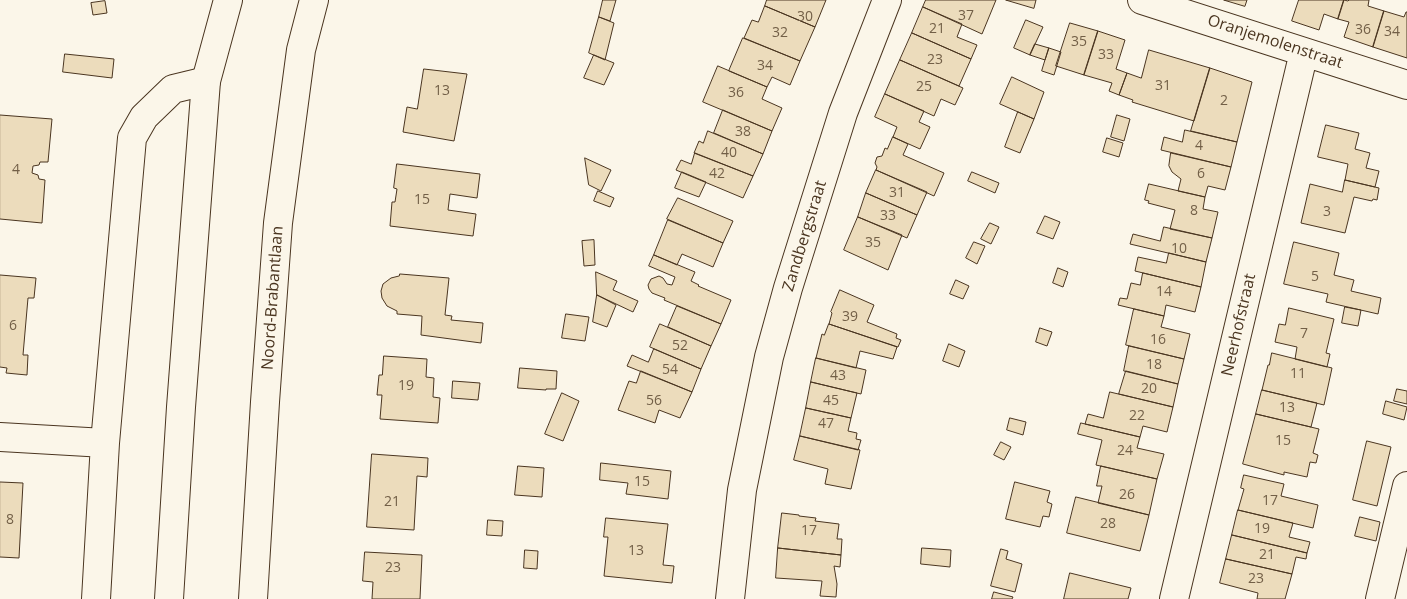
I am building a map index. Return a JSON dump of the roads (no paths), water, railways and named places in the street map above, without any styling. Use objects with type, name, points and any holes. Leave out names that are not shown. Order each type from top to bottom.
[{"type":"street","points":[[169,599],[180,407],[206,81],[228,0]]},
{"type":"street","name":"Noord-Brabantlaan","points":[[253,599],[278,223],[302,50],[314,0]]},
{"type":"street","name":"Zandbergstraat","points":[[730,599],[742,490],[769,357],[788,288],[843,114],[887,0]]},
{"type":"street","name":"Oranjemolenstraat","points":[[1142,0],[1407,85]]},
{"type":"street","name":"Neerhofstraat","points":[[1174,599],[1304,52]]},
{"type":"street","points":[[96,599],[105,443],[132,138],[144,117],[173,89],[206,81]]},
{"type":"street","points":[[0,437],[105,443]]},
{"type":"street","points":[[1380,599],[1407,486]]}]
